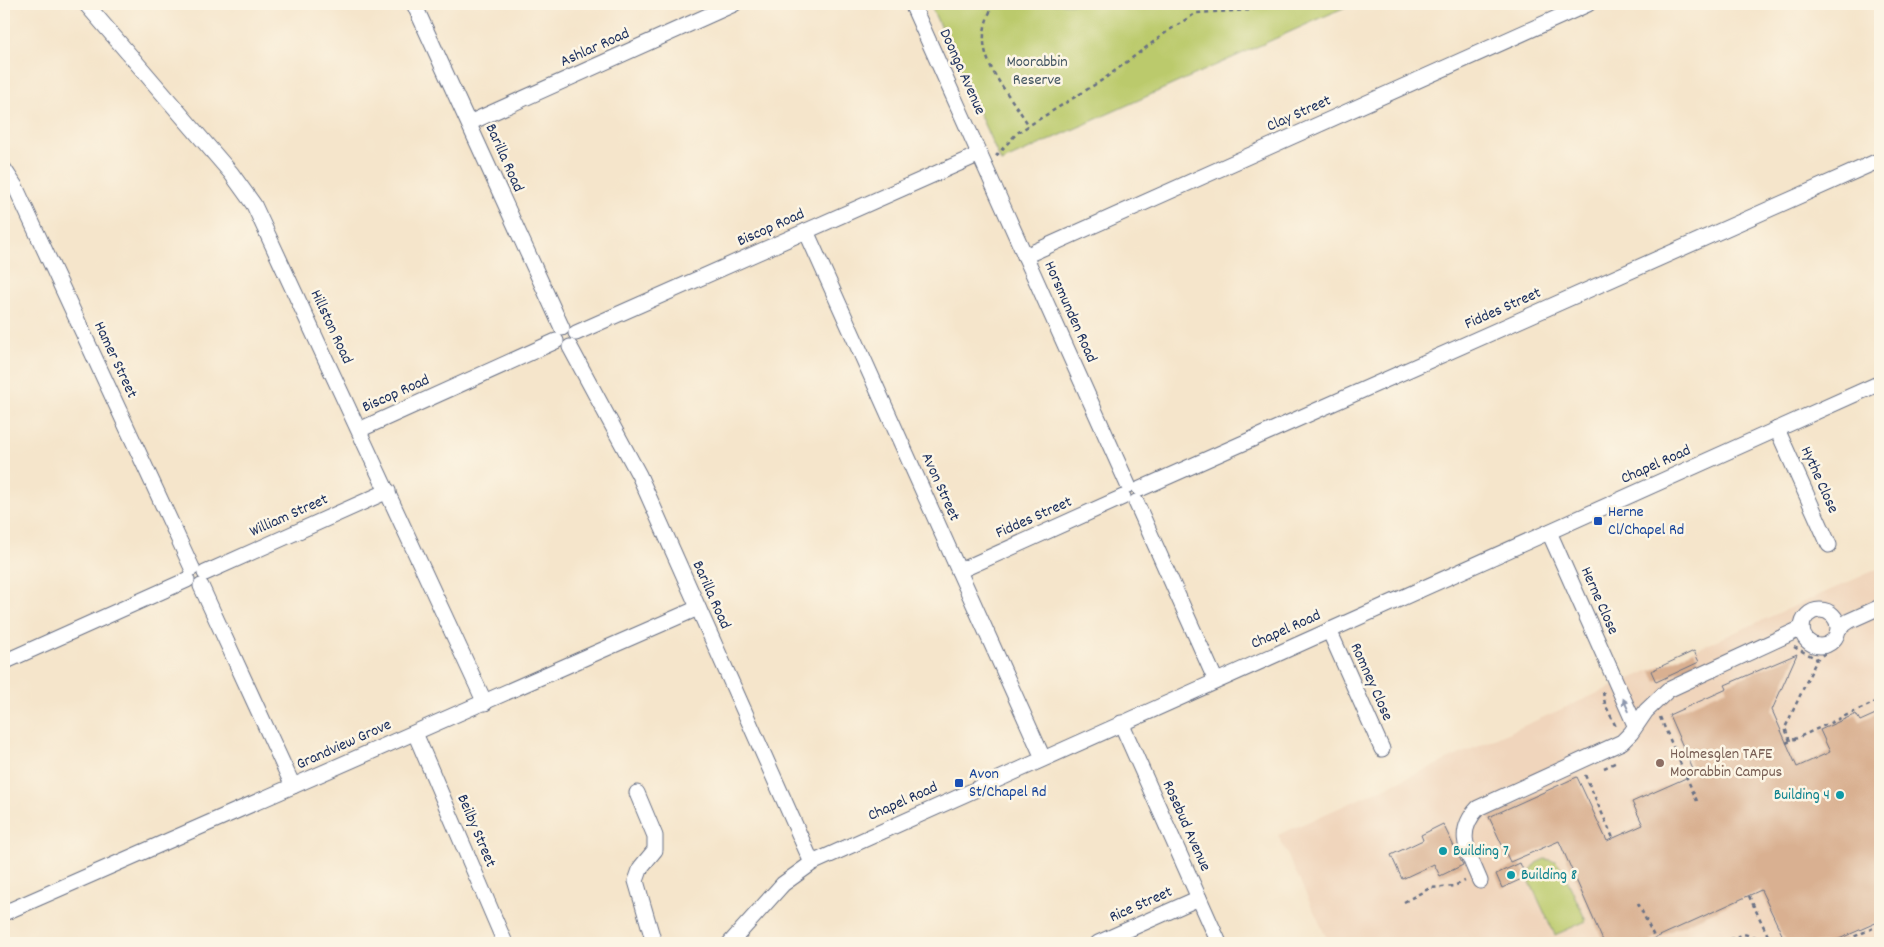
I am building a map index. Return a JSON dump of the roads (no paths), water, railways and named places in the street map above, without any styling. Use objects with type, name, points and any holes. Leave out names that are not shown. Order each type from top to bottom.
[{"type":"street","name":"Hillston Road","points":[[86,4],[246,192],[261,219],[485,702]]},
{"type":"street","name":"Barilla Road","points":[[414,4],[566,337],[629,455],[812,862]]},
{"type":"street","name":"Ashlar Road","points":[[469,123],[734,4]]},
{"type":"street","name":"Doonga Avenue","points":[[912,4],[982,158]]},
{"type":"street","name":"Clay Street","points":[[1025,256],[1588,4]]},
{"type":"street","name":"Biscop Road","points":[[359,430],[806,231],[982,158]]},
{"type":"street","name":"Horsmunden Road","points":[[982,158],[1216,681]]},
{"type":"street","name":"Fiddes Street","points":[[959,571],[1880,160]]},
{"type":"street","name":"Hamer Street","points":[[4,169],[15,186],[293,786]]},
{"type":"street","name":"Avon Street","points":[[806,231],[1043,758]]},
{"type":"street","name":"Chapel Road","points":[[730,943],[783,884],[812,862],[1880,383]]},
{"type":"street","name":"Hythe Close","points":[[1777,430],[1829,545]]},
{"type":"street","name":"William Street","points":[[4,662],[388,491]]},
{"type":"street","name":"Herne Close","points":[[1549,532],[1635,725]]},
{"type":"street","points":[[1840,635],[1835,616],[1830,612],[1818,609],[1808,614],[1802,622],[1806,640],[1817,646],[1823,646],[1840,635],[1849,621],[1880,607]]},
{"type":"street","name":"Grandview Grove","points":[[4,913],[698,608]]},
{"type":"street","points":[[1479,878],[1467,851],[1464,834],[1465,825],[1478,808],[1622,742],[1631,733],[1646,711],[1668,690],[1802,628]]},
{"type":"street","name":"Romney Close","points":[[1329,630],[1382,749]]},
{"type":"street","name":"Rosebud Avenue","points":[[1121,723],[1219,943]]},
{"type":"street","name":"Beilby Street","points":[[415,733],[505,943]]},
{"type":"street","points":[[637,793],[655,836],[655,850],[641,867],[636,881],[654,943]]},
{"type":"street","name":"Rice Street","points":[[1098,943],[1199,898]]},
{"type":"place","name":"Herne Cl/Chapel Rd","points":[[1598,521]]},
{"type":"place","name":"Holmesglen TAFE Moorabbin Campus","points":[[1660,763]]},
{"type":"place","name":"Avon St/Chapel Rd","points":[[959,783]]},
{"type":"place","name":"Building 4","points":[[1840,795]]},
{"type":"place","name":"Building 7","points":[[1443,851]]},
{"type":"place","name":"Building 8","points":[[1511,875]]},
{"type":"park label","name":"Moorabbin Reserve","points":[[1037,71]]}]
